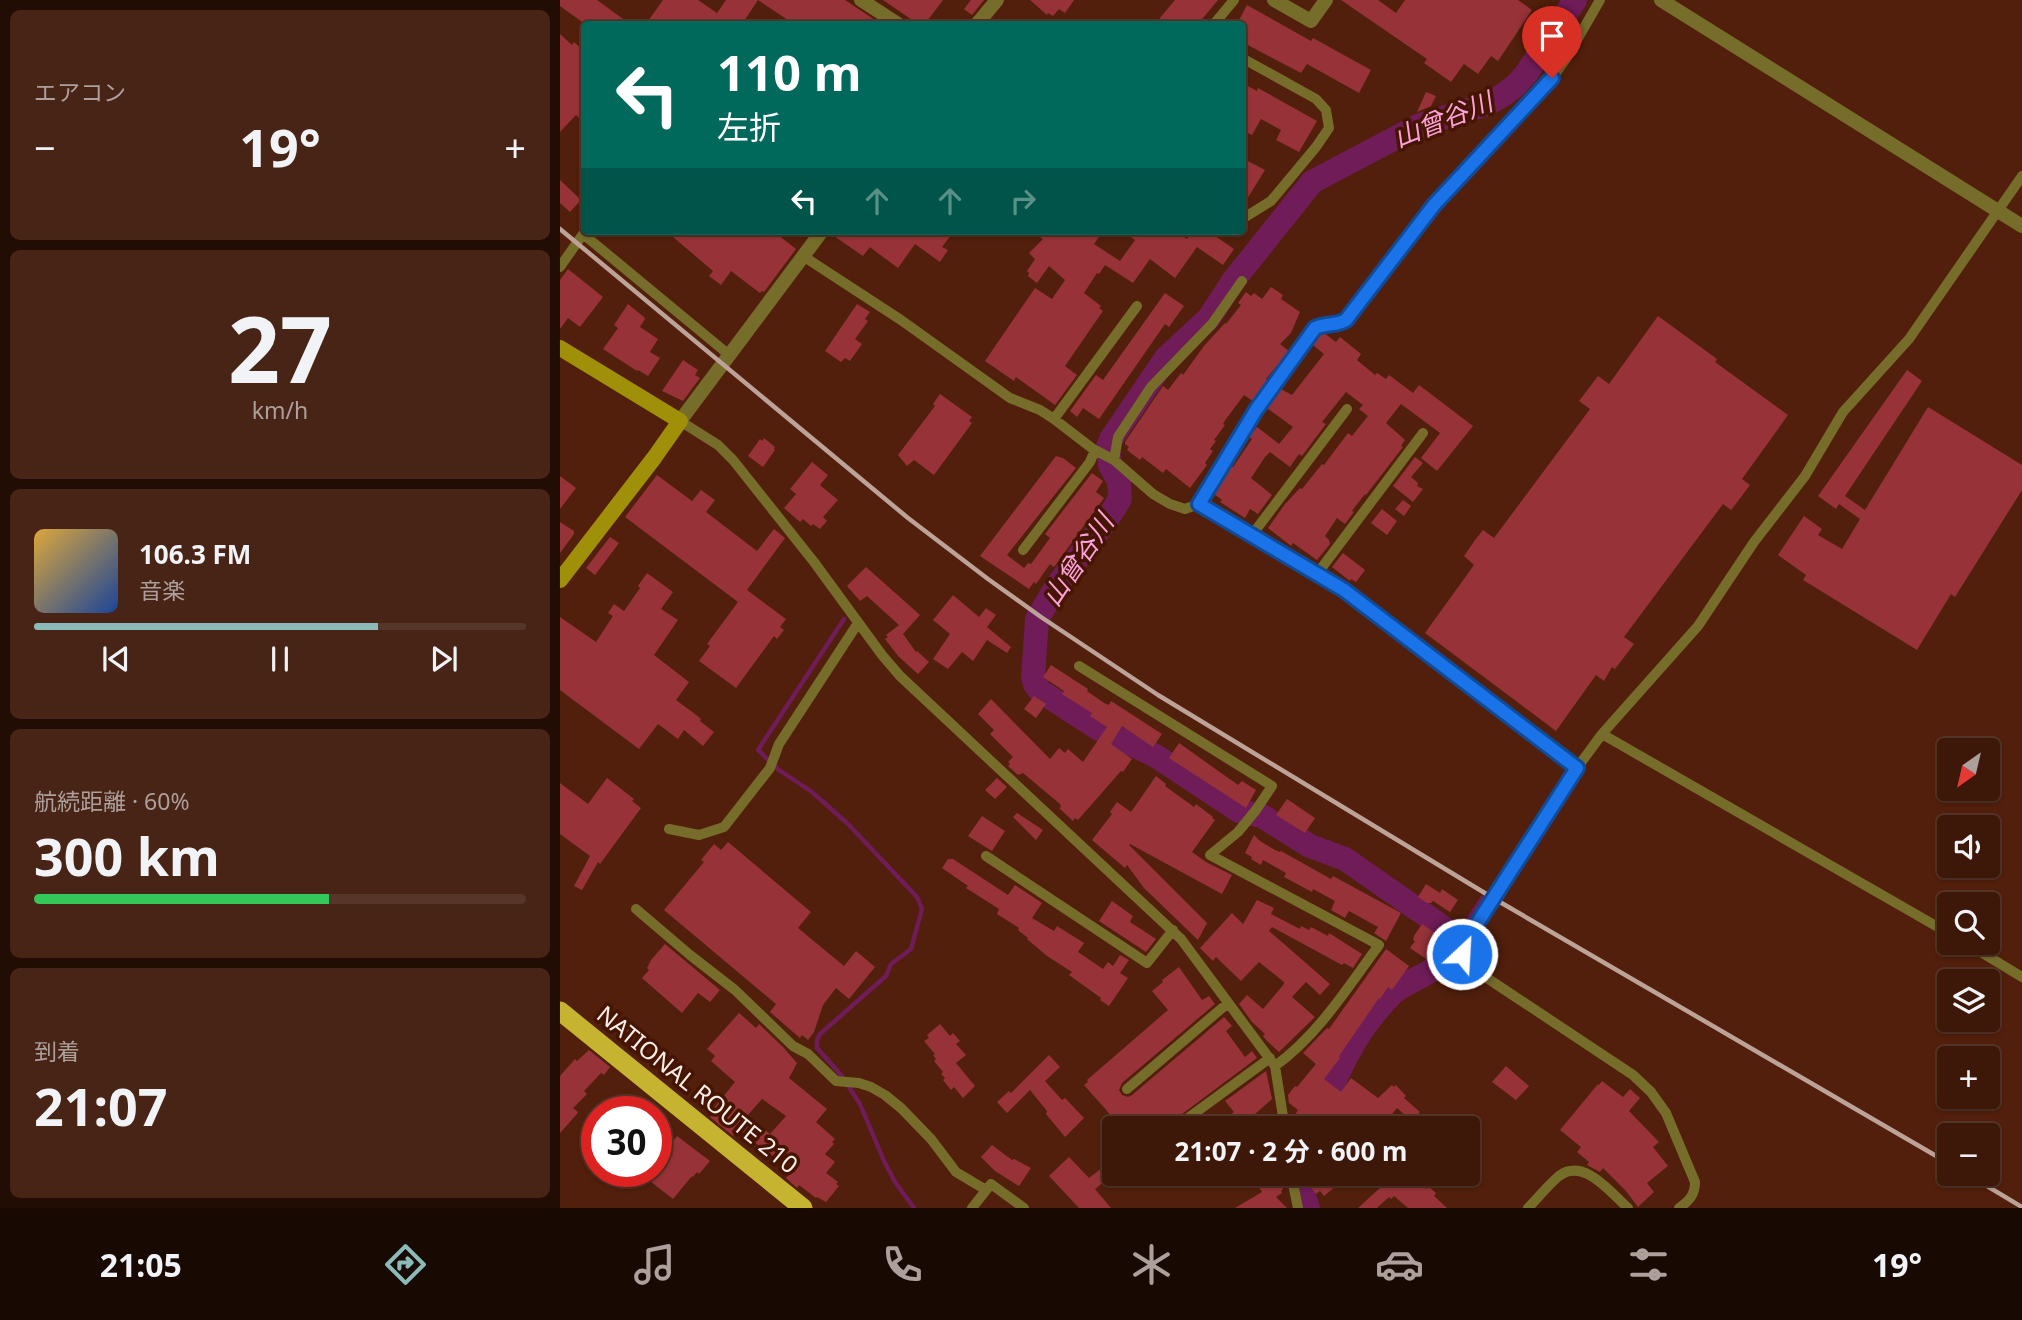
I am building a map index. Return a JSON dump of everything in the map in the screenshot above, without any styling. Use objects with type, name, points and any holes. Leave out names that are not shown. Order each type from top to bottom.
[{"type":"highway","name":"NATIONAL ROUTE 210","points":[[560,1011],[803,1208]]},
{"type":"main road","points":[[560,348],[680,421],[560,580]]},
{"type":"street","points":[[861,0],[893,21]]},
{"type":"street","points":[[980,21],[997,0]]},
{"type":"street","points":[[1216,21],[1234,0]]},
{"type":"street","points":[[1274,0],[1311,22],[1326,0]]},
{"type":"street","points":[[803,256],[901,320],[1010,398],[1054,419],[1105,455],[1153,494],[1185,509],[1199,504],[1256,410],[1315,328],[1339,324],[1346,320],[1434,205],[1552,78],[1600,0]]},
{"type":"street","points":[[1661,0],[2022,226]]},
{"type":"street","points":[[1246,60],[1316,99],[1326,110],[1329,128],[1271,201],[1246,217]]},
{"type":"street","points":[[1679,1208],[1689,1201],[1695,1191],[1695,1182],[1666,1113],[1651,1092],[1633,1075],[1466,964],[1462,954],[1464,944],[1577,768],[1602,734],[1698,626],[1754,541],[1805,476],[1843,412],[1909,339],[2022,176]]},
{"type":"street","points":[[560,267],[582,235]]},
{"type":"street","points":[[584,235],[728,354]]},
{"type":"street","points":[[819,235],[680,421],[718,445],[733,460],[900,676],[1172,930],[1273,1062],[1283,1116]]},
{"type":"street","points":[[1023,550],[1090,462],[1105,455],[1152,387],[1212,324],[1242,281]]},
{"type":"street","points":[[1054,419],[1137,306]]},
{"type":"street","points":[[1252,535],[1348,409]]},
{"type":"street","points":[[1317,574],[1423,432]]},
{"type":"street","points":[[1199,504],[1344,590],[1577,768]]},
{"type":"street","points":[[669,829],[699,835],[724,828],[770,768],[779,744],[858,623]]},
{"type":"street","points":[[1079,666],[1272,786],[1238,832],[1210,855],[1379,945],[1323,1023],[1295,1052],[1273,1062],[1192,1116]]},
{"type":"street","points":[[1602,734],[1937,927]]},
{"type":"street","points":[[986,856],[1147,963],[1172,930]]},
{"type":"street","points":[[636,909],[735,990],[793,1046],[808,1054],[836,1081],[859,1083],[885,1095],[931,1139],[956,1172],[986,1190]]},
{"type":"street","points":[[1986,955],[2022,977]]},
{"type":"street","points":[[1127,1089],[1228,1003]]},
{"type":"street","points":[[1528,1208],[1560,1175],[1569,1171],[1581,1171],[1592,1175],[1628,1208]]},
{"type":"street","points":[[972,1208],[991,1184],[1024,1208]]},
{"type":"street","points":[[1293,1186],[1298,1208]]},
{"type":"building","points":[[560,0],[597,0],[626,21],[581,21],[560,6]]},
{"type":"building","points":[[663,0],[698,0],[717,13],[726,0],[758,0],[744,21],[648,21]]},
{"type":"building","points":[[758,0],[845,0],[876,21],[793,19],[790,21]]},
{"type":"building","points":[[883,0],[943,0],[927,21],[914,21]]},
{"type":"building","points":[[971,0],[984,0],[972,15],[964,9]]},
{"type":"building","points":[[1030,0],[1074,0],[1065,13],[1059,9],[1053,16],[1048,13],[1047,15]]},
{"type":"building","points":[[1175,0],[1218,0],[1200,21],[1158,21]]},
{"type":"building","points":[[1341,0],[1378,0],[1396,13],[1405,0],[1518,0],[1532,10],[1498,61],[1491,56],[1478,74],[1464,64],[1451,82],[1424,63],[1427,59]]},
{"type":"building","points":[[1247,5],[1311,41],[1313,38],[1371,70],[1359,93],[1307,64],[1301,73],[1246,44],[1246,21],[1239,21]]},
{"type":"building","points":[[560,34],[572,45],[574,42],[581,48],[581,119],[576,115],[560,132]]},
{"type":"building","points":[[1246,85],[1257,91],[1258,88],[1317,121],[1299,152],[1276,140],[1281,130],[1261,119],[1252,135],[1246,132]]},
{"type":"building","points":[[1426,92],[1436,96],[1431,106],[1417,112]]},
{"type":"building","points":[[1246,160],[1265,170],[1246,201]]},
{"type":"building","points":[[560,180],[581,200],[570,212],[560,203]]},
{"type":"building","points":[[671,235],[778,235],[796,249],[764,292],[760,293],[731,271],[721,285],[709,276],[713,271]]},
{"type":"building","points":[[832,235],[951,235],[942,247],[948,250],[940,262],[915,244],[898,268],[870,247],[863,256]]},
{"type":"building","points":[[1037,235],[1100,235],[1094,244],[1120,261],[1135,240],[1128,235],[1181,235],[1187,239],[1190,235],[1214,235],[1234,249],[1223,265],[1197,247],[1175,278],[1150,259],[1133,283],[1105,265],[1084,293],[1101,306],[1099,308],[1103,311],[1065,366],[1077,375],[1055,405],[1016,377],[1014,381],[985,361],[1035,288],[1052,299],[1065,280],[1049,266],[1037,283],[1028,276],[1027,271],[1035,259],[1029,253],[1043,239]]},
{"type":"building","points":[[568,269],[603,297],[580,327],[568,318],[560,329],[560,280]]},
{"type":"building","points":[[1271,287],[1283,295],[1281,299],[1300,312],[1291,333],[1280,344],[1289,351],[1266,379],[1268,380],[1253,401],[1244,395],[1226,419],[1210,449],[1213,451],[1205,463],[1207,465],[1190,488],[1166,469],[1163,473],[1142,457],[1140,460],[1127,450],[1129,447],[1125,442],[1163,386],[1168,390],[1181,373],[1183,375],[1204,346],[1241,305],[1238,303],[1246,292],[1251,296],[1254,293],[1262,299]]},
{"type":"building","points":[[1165,293],[1184,306],[1169,327],[1165,324],[1099,419],[1083,408],[1077,417],[1070,411],[1096,375],[1103,380]]},
{"type":"building","points":[[628,304],[644,317],[640,327],[658,339],[650,352],[660,358],[648,376],[603,349],[618,328],[614,325]]},
{"type":"building","points":[[857,304],[870,312],[865,319],[868,321],[855,339],[862,344],[850,361],[845,358],[841,362],[825,351]]},
{"type":"building","points":[[1658,316],[1788,415],[1742,479],[1750,485],[1731,510],[1723,504],[1624,637],[1634,644],[1615,669],[1612,667],[1604,681],[1596,675],[1556,731],[1425,633],[1474,565],[1464,556],[1475,540],[1483,530],[1494,538],[1590,409],[1579,401],[1598,376],[1609,384]]},
{"type":"building","points":[[1324,333],[1336,342],[1340,337],[1361,354],[1357,360],[1375,375],[1377,373],[1386,379],[1389,375],[1413,393],[1419,385],[1473,426],[1437,471],[1421,458],[1440,433],[1401,404],[1386,423],[1405,440],[1401,446],[1403,447],[1352,511],[1354,512],[1345,524],[1337,518],[1325,536],[1330,544],[1317,560],[1293,543],[1291,546],[1268,528],[1285,504],[1302,489],[1322,464],[1324,465],[1348,433],[1352,436],[1368,416],[1359,409],[1363,405],[1346,392],[1322,422],[1326,424],[1302,456],[1299,454],[1290,467],[1270,452],[1265,457],[1251,478],[1272,495],[1258,514],[1250,509],[1245,518],[1220,502],[1222,500],[1214,494],[1252,439],[1249,437],[1257,427],[1279,444],[1293,427],[1267,408],[1281,389],[1292,395],[1324,354],[1313,345],[1320,334]]},
{"type":"building","points":[[683,360],[698,370],[695,375],[700,378],[683,401],[662,391]]},
{"type":"building","points":[[1907,370],[1922,381],[1845,496],[1865,510],[1928,407],[2022,465],[2022,490],[1955,597],[1951,594],[1917,650],[1803,580],[1806,575],[1778,555],[1804,516],[1822,529],[1818,535],[1842,549],[1860,519],[1839,504],[1836,509],[1818,496]]},
{"type":"building","points":[[940,394],[972,417],[969,421],[972,423],[934,475],[914,460],[907,466],[898,455],[935,406],[933,404]]},
{"type":"building","points":[[764,438],[775,450],[763,467],[748,456],[760,439],[762,441]]},
{"type":"building","points":[[1056,456],[1076,468],[1007,555],[1024,568],[1028,563],[1031,564],[1050,538],[1045,534],[1092,473],[1103,481],[1096,492],[1104,498],[1054,567],[1050,564],[1036,584],[1034,582],[1029,589],[980,556]]},
{"type":"building","points":[[1415,457],[1423,463],[1411,477],[1418,483],[1417,486],[1423,489],[1413,502],[1393,486]]},
{"type":"building","points":[[812,462],[828,475],[820,485],[838,500],[823,517],[827,521],[820,529],[803,519],[800,522],[784,508],[796,494],[790,489]]},
{"type":"building","points":[[657,475],[692,501],[701,490],[715,500],[706,512],[757,551],[774,529],[785,538],[747,590],[786,619],[780,627],[784,630],[777,639],[774,636],[736,688],[699,661],[710,646],[707,644],[738,602],[625,517]]},
{"type":"building","points":[[560,476],[576,488],[560,509]]},
{"type":"building","points":[[1403,500],[1411,506],[1404,516],[1395,509]]},
{"type":"building","points":[[1382,509],[1397,521],[1387,535],[1371,523]]},
{"type":"building","points":[[560,522],[574,531],[574,534],[560,553]]},
{"type":"building","points":[[610,537],[619,543],[595,575],[586,568]]},
{"type":"building","points":[[1343,553],[1365,570],[1356,582],[1351,579],[1350,581],[1332,567]]},
{"type":"building","points":[[866,567],[920,615],[903,634],[916,652],[929,662],[918,674],[898,656],[885,639],[888,637],[886,635],[899,625],[867,596],[860,601],[847,586]]},
{"type":"building","points":[[647,573],[673,592],[661,609],[678,620],[654,655],[689,682],[676,700],[714,732],[703,746],[684,730],[678,739],[658,724],[639,749],[560,690],[560,617],[596,642],[613,616],[608,613],[614,604],[624,611]]},
{"type":"building","points":[[953,595],[979,617],[986,608],[996,615],[987,627],[1011,647],[1007,653],[987,640],[973,661],[962,652],[948,669],[933,659],[950,634],[933,620]]},
{"type":"building","points":[[1051,665],[1104,703],[1109,705],[1111,701],[1162,734],[1153,747],[1122,726],[1111,744],[1132,759],[1078,820],[1075,818],[1073,821],[1059,808],[1060,804],[1023,773],[1018,775],[1008,766],[1013,757],[990,734],[994,730],[978,714],[991,699],[1050,759],[1059,748],[1065,753],[1068,749],[1083,762],[1107,727],[1043,677]]},
{"type":"building","points":[[1034,696],[1046,704],[1036,718],[1024,709]]},
{"type":"building","points":[[1179,743],[1238,785],[1242,781],[1256,790],[1246,808],[1169,758]]},
{"type":"building","points":[[1156,776],[1194,807],[1196,804],[1213,817],[1215,820],[1192,852],[1232,875],[1222,894],[1129,845],[1207,923],[1198,940],[1144,888],[1127,865],[1125,868],[1092,840],[1112,814],[1110,812],[1117,802],[1131,812]]},
{"type":"building","points":[[607,778],[634,799],[632,801],[641,808],[600,864],[598,862],[582,890],[574,886],[590,856],[560,834],[560,783],[588,804]]},
{"type":"building","points":[[997,778],[1007,787],[995,799],[985,790]]},
{"type":"building","points":[[1287,799],[1315,818],[1305,833],[1276,815]]},
{"type":"building","points":[[1017,813],[1043,830],[1036,840],[1013,817]]},
{"type":"building","points":[[982,816],[1005,831],[992,851],[968,836]]},
{"type":"building","points":[[1254,835],[1275,850],[1331,879],[1333,876],[1401,913],[1386,941],[1374,933],[1378,927],[1349,911],[1345,918],[1331,910],[1335,901],[1284,877],[1286,873],[1263,860],[1261,865],[1251,859],[1252,857],[1245,853]]},
{"type":"building","points":[[728,842],[811,912],[798,928],[844,966],[856,951],[875,967],[849,999],[836,988],[823,1005],[814,1032],[808,1040],[802,1035],[800,1038],[770,1012],[776,1004],[664,910],[704,862],[701,860],[714,844],[721,850]]},
{"type":"building","points":[[948,859],[953,859],[1008,895],[1015,885],[1042,903],[1032,918],[1054,931],[1057,926],[1084,943],[1078,952],[1103,969],[1108,962],[1113,966],[1120,955],[1129,960],[1120,973],[1128,978],[1109,1006],[1069,975],[1072,972],[1027,939],[1019,928],[997,914],[999,909],[966,888],[968,886],[942,868]]},
{"type":"building","points":[[1426,884],[1440,893],[1442,889],[1458,900],[1450,912],[1433,901],[1427,903],[1418,897]]},
{"type":"building","points":[[1257,900],[1274,908],[1271,914],[1300,929],[1301,926],[1309,930],[1311,927],[1328,936],[1329,933],[1362,954],[1353,968],[1344,963],[1342,965],[1272,927],[1269,931],[1330,984],[1320,995],[1306,982],[1292,997],[1315,1017],[1279,1052],[1266,1040],[1263,1036],[1265,1034],[1239,1004],[1247,995],[1263,1009],[1284,982],[1259,962],[1241,981],[1216,957],[1213,961],[1200,948],[1232,913],[1243,924]]},
{"type":"building","points":[[1112,901],[1133,916],[1130,922],[1156,939],[1146,952],[1099,921]]},
{"type":"building","points":[[1422,924],[1444,939],[1429,961],[1410,948]]},
{"type":"building","points":[[665,944],[720,990],[710,1002],[698,993],[682,1013],[642,978],[649,970],[647,968],[651,960]]},
{"type":"building","points":[[1386,949],[1409,966],[1392,990],[1388,987],[1379,998],[1324,1079],[1341,1092],[1351,1078],[1378,1098],[1392,1085],[1396,1085],[1406,1096],[1404,1098],[1420,1112],[1416,1116],[1406,1116],[1397,1108],[1391,1116],[1295,1115],[1298,1110],[1289,1103],[1288,1095],[1316,1064],[1303,1053],[1329,1029]]},
{"type":"building","points":[[1179,967],[1202,1000],[1209,996],[1215,1004],[1122,1083],[1119,1090],[1122,1095],[1132,1095],[1224,1017],[1232,1026],[1226,1031],[1245,1057],[1252,1051],[1257,1058],[1179,1116],[1111,1116],[1084,1085],[1168,1010],[1152,991]]},
{"type":"building","points":[[739,1013],[756,1028],[759,1024],[797,1063],[789,1078],[827,1109],[816,1122],[835,1139],[825,1154],[835,1162],[826,1173],[838,1182],[836,1184],[839,1186],[826,1202],[799,1185],[797,1188],[786,1178],[792,1171],[738,1129],[733,1136],[710,1117],[715,1111],[713,1109],[735,1082],[711,1061],[715,1056],[707,1049]],"holes":[[[762,1099],[786,1116],[770,1134],[747,1116]]]},
{"type":"building","points":[[618,1017],[636,1033],[628,1043],[610,1027]]},
{"type":"building","points":[[940,1024],[950,1036],[953,1033],[960,1041],[956,1044],[966,1055],[956,1063],[975,1086],[963,1098],[954,1087],[951,1090],[943,1080],[943,1072],[934,1061],[935,1054],[924,1041]]},
{"type":"building","points":[[589,1050],[610,1067],[584,1091],[587,1094],[581,1096],[581,1100],[573,1108],[577,1114],[560,1133],[560,1076],[575,1059],[577,1061]]},
{"type":"building","points":[[1049,1055],[1060,1067],[1045,1081],[1084,1118],[1065,1137],[1030,1090],[1007,1113],[997,1102],[1009,1091],[1011,1093]]},
{"type":"building","points":[[1506,1066],[1529,1086],[1516,1100],[1492,1082]]},
{"type":"building","points":[[1266,1071],[1272,1099],[1253,1116],[1231,1116],[1234,1112],[1225,1101]]},
{"type":"building","points":[[1602,1081],[1623,1097],[1630,1089],[1640,1098],[1629,1111],[1659,1142],[1653,1147],[1668,1166],[1647,1183],[1654,1192],[1638,1207],[1603,1168],[1600,1172],[1587,1165],[1589,1162],[1577,1152],[1581,1147],[1560,1130]]},
{"type":"building","points":[[677,1136],[710,1161],[699,1174],[697,1172],[692,1176],[673,1199],[657,1187],[672,1187],[672,1142]]},
{"type":"building","points":[[992,1145],[1012,1160],[1031,1168],[1019,1186],[995,1171],[981,1157]]},
{"type":"building","points":[[1069,1157],[1089,1178],[1102,1168],[1102,1183],[1095,1189],[1111,1208],[1079,1208],[1049,1176]]},
{"type":"building","points":[[1258,1186],[1282,1186],[1282,1193],[1276,1197],[1287,1208],[1235,1208],[1262,1192]]},
{"type":"building","points":[[1310,1186],[1336,1186],[1324,1196],[1320,1191],[1316,1194]]},
{"type":"building","points":[[1422,1186],[1426,1189],[1428,1186],[1447,1208],[1408,1208],[1394,1196],[1377,1208],[1358,1208],[1381,1187]]},
{"type":"waterway","name":"山曾谷川","points":[[1320,1116],[1346,1056],[1379,1008],[1405,984],[1444,961],[1457,937],[1345,859],[1310,846],[1262,816],[1239,811],[1156,756],[1099,729],[1040,691],[1033,677],[1037,619],[1058,584],[1120,499],[1119,481],[1110,465],[1108,447],[1111,439],[1166,358],[1209,318],[1233,281],[1312,182],[1418,126],[1487,104],[1503,95],[1526,74],[1575,0]]},
{"type":"waterway","points":[[844,619],[758,750],[779,770],[812,792],[848,824],[917,897],[922,909],[911,949],[891,964],[886,976],[820,1034],[817,1040],[817,1048],[841,1075],[860,1104],[884,1161],[914,1208]]},
{"type":"waterway","points":[[1457,937],[1483,897]]},
{"type":"waterway","name":"山曾谷川","points":[[1300,1186],[1308,1208]]},
{"type":"railway","points":[[560,229],[908,518],[1041,617],[1158,695],[1493,898],[1937,1156]]},
{"type":"railway","points":[[1987,1186],[2022,1207]]},
{"type":"route","points":[[1462,954],[1464,944],[1577,768],[1344,590],[1199,504],[1256,410],[1315,328],[1339,324],[1346,320],[1434,205],[1552,78]]}]
